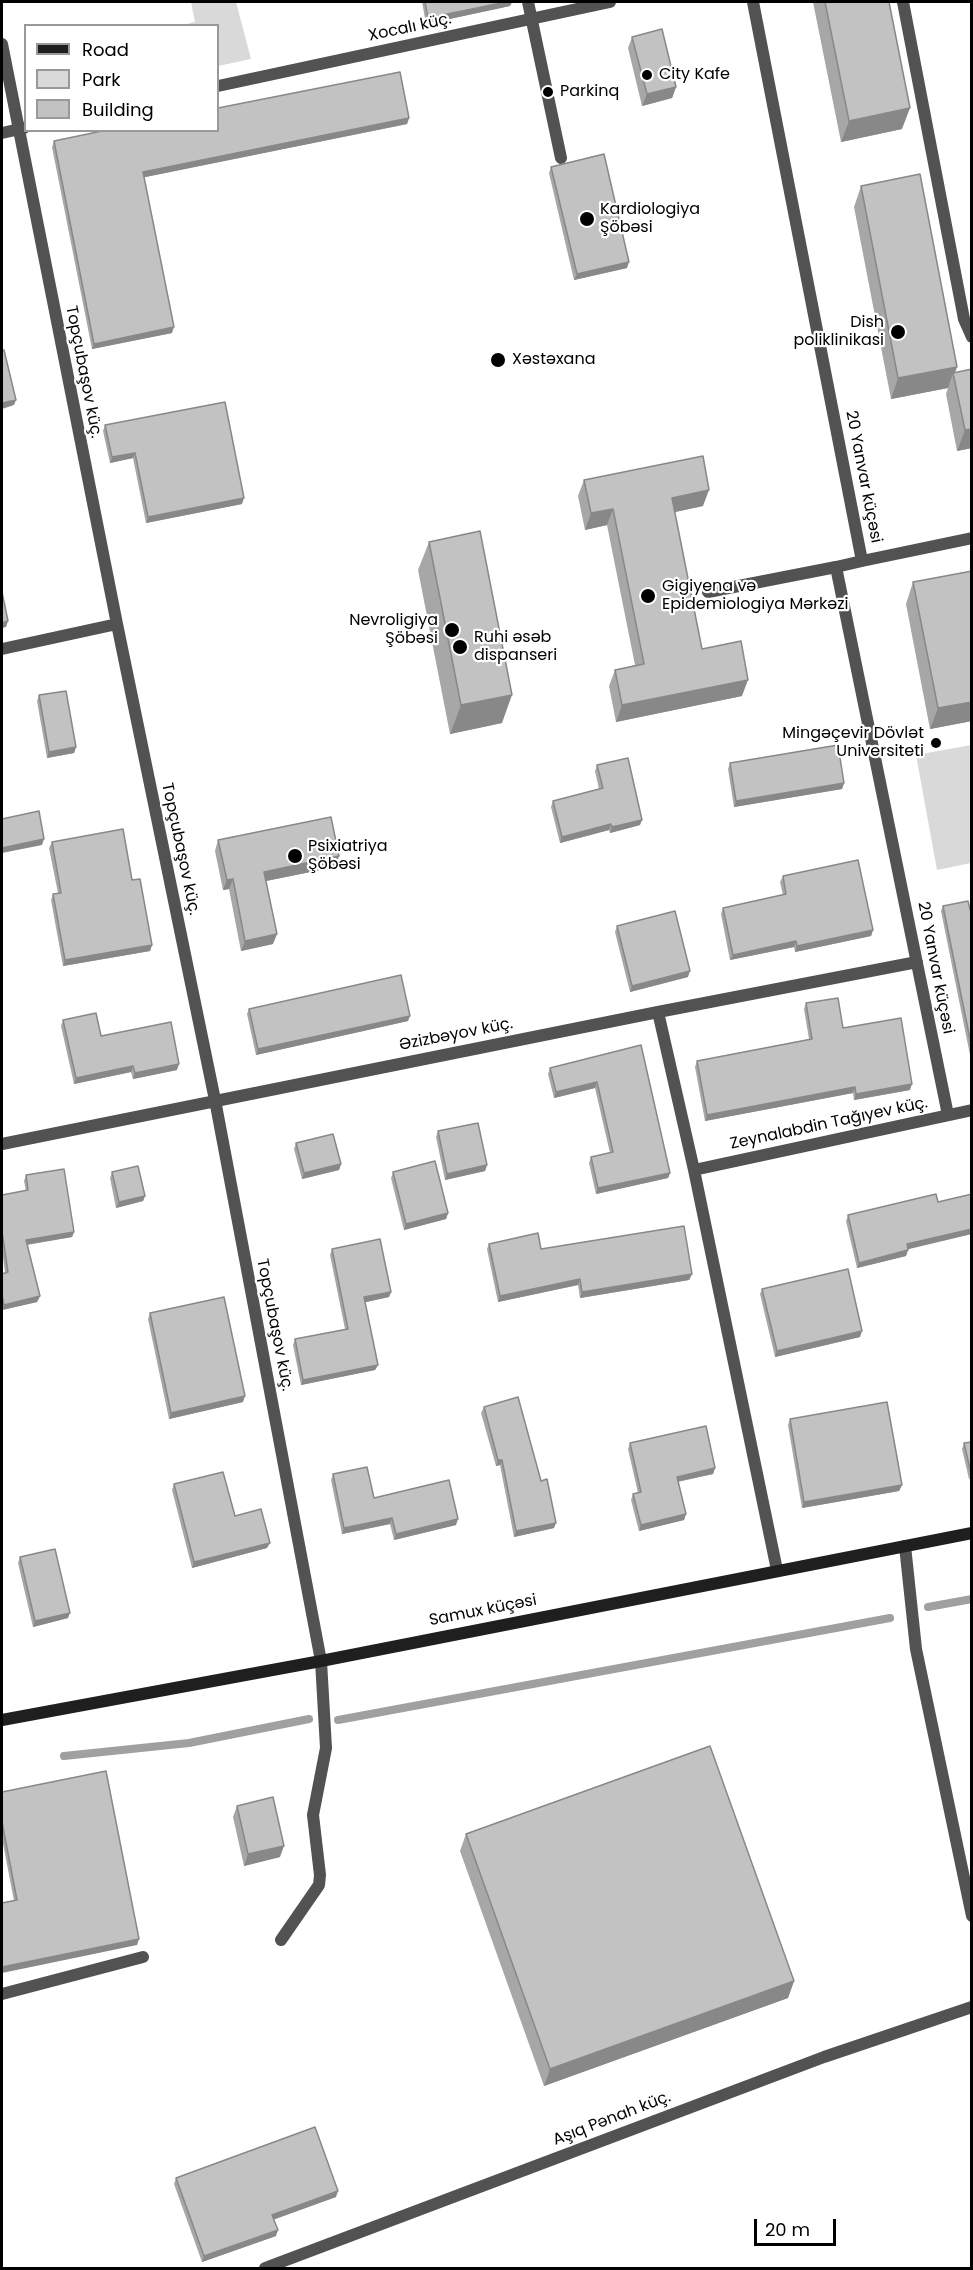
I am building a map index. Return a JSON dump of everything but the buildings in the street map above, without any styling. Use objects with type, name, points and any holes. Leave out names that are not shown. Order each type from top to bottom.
[{"type":"main road","name":"Samux küçəsi","points":[[2,1720],[321,1661],[972,1533]]},
{"type":"street","points":[[528,2],[561,158]]},
{"type":"street","name":"Xocalı küç.","points":[[219,86],[610,2]]},
{"type":"street","name":"20 Yanvar küçəsi","points":[[753,2],[862,561],[836,567],[948,1115]]},
{"type":"street","points":[[903,2],[964,319],[972,337]]},
{"type":"street","name":"Topçubaşov küç.","points":[[2,44],[21,129],[117,624],[214,1100],[321,1661],[326,1748],[313,1815],[320,1875],[319,1885],[281,1940]]},
{"type":"street","points":[[2,133],[21,129]]},
{"type":"street","points":[[862,561],[972,538]]},
{"type":"street","points":[[708,592],[836,567]]},
{"type":"street","points":[[2,649],[117,624]]},
{"type":"street","name":"Əzizbəyov küç.","points":[[2,1144],[917,962]]},
{"type":"street","points":[[658,1012],[694,1170],[777,1570]]},
{"type":"street","name":"Zeynalabdin Tağıyev küç.","points":[[694,1170],[972,1110]]},
{"type":"street","points":[[905,1546],[916,1648],[972,1916]]},
{"type":"street","points":[[2,1994],[143,1957]]},
{"type":"street","name":"Aşıq Pənah küç.","points":[[265,2268],[802,2066],[972,2007]]},
{"type":"green space","points":[[191,2],[236,2],[251,59],[219,66],[219,24],[187,24],[195,22]]},
{"type":"green space","points":[[971,745],[971,863],[937,870],[916,755]]},
{"type":"waterway","points":[[928,1607],[972,1599]]},
{"type":"waterway","points":[[338,1720],[890,1618]]},
{"type":"waterway","points":[[64,1756],[189,1743],[309,1719]]},
{"type":"place","name":"City Kafe","points":[[647,75]]},
{"type":"place","name":"Parkinq","points":[[548,92]]},
{"type":"place","name":"Kardiologiya Şöbəsi","points":[[587,219]]},
{"type":"place","name":"Dish poliklinikasi","points":[[898,332]]},
{"type":"place","name":"Xəstəxana","points":[[498,360]]},
{"type":"place","name":"Gigiyena və Epidemiologiya Mərkəzi","points":[[648,596]]},
{"type":"place","name":"Nevroligiya Şöbəsi","points":[[452,630]]},
{"type":"place","name":"Ruhi əsəb dispanseri","points":[[460,647]]},
{"type":"place","name":"Mingəçevir Dövlət Universiteti","points":[[936,743]]},
{"type":"place","name":"Psixiatriya Şöbəsi","points":[[295,856]]}]
